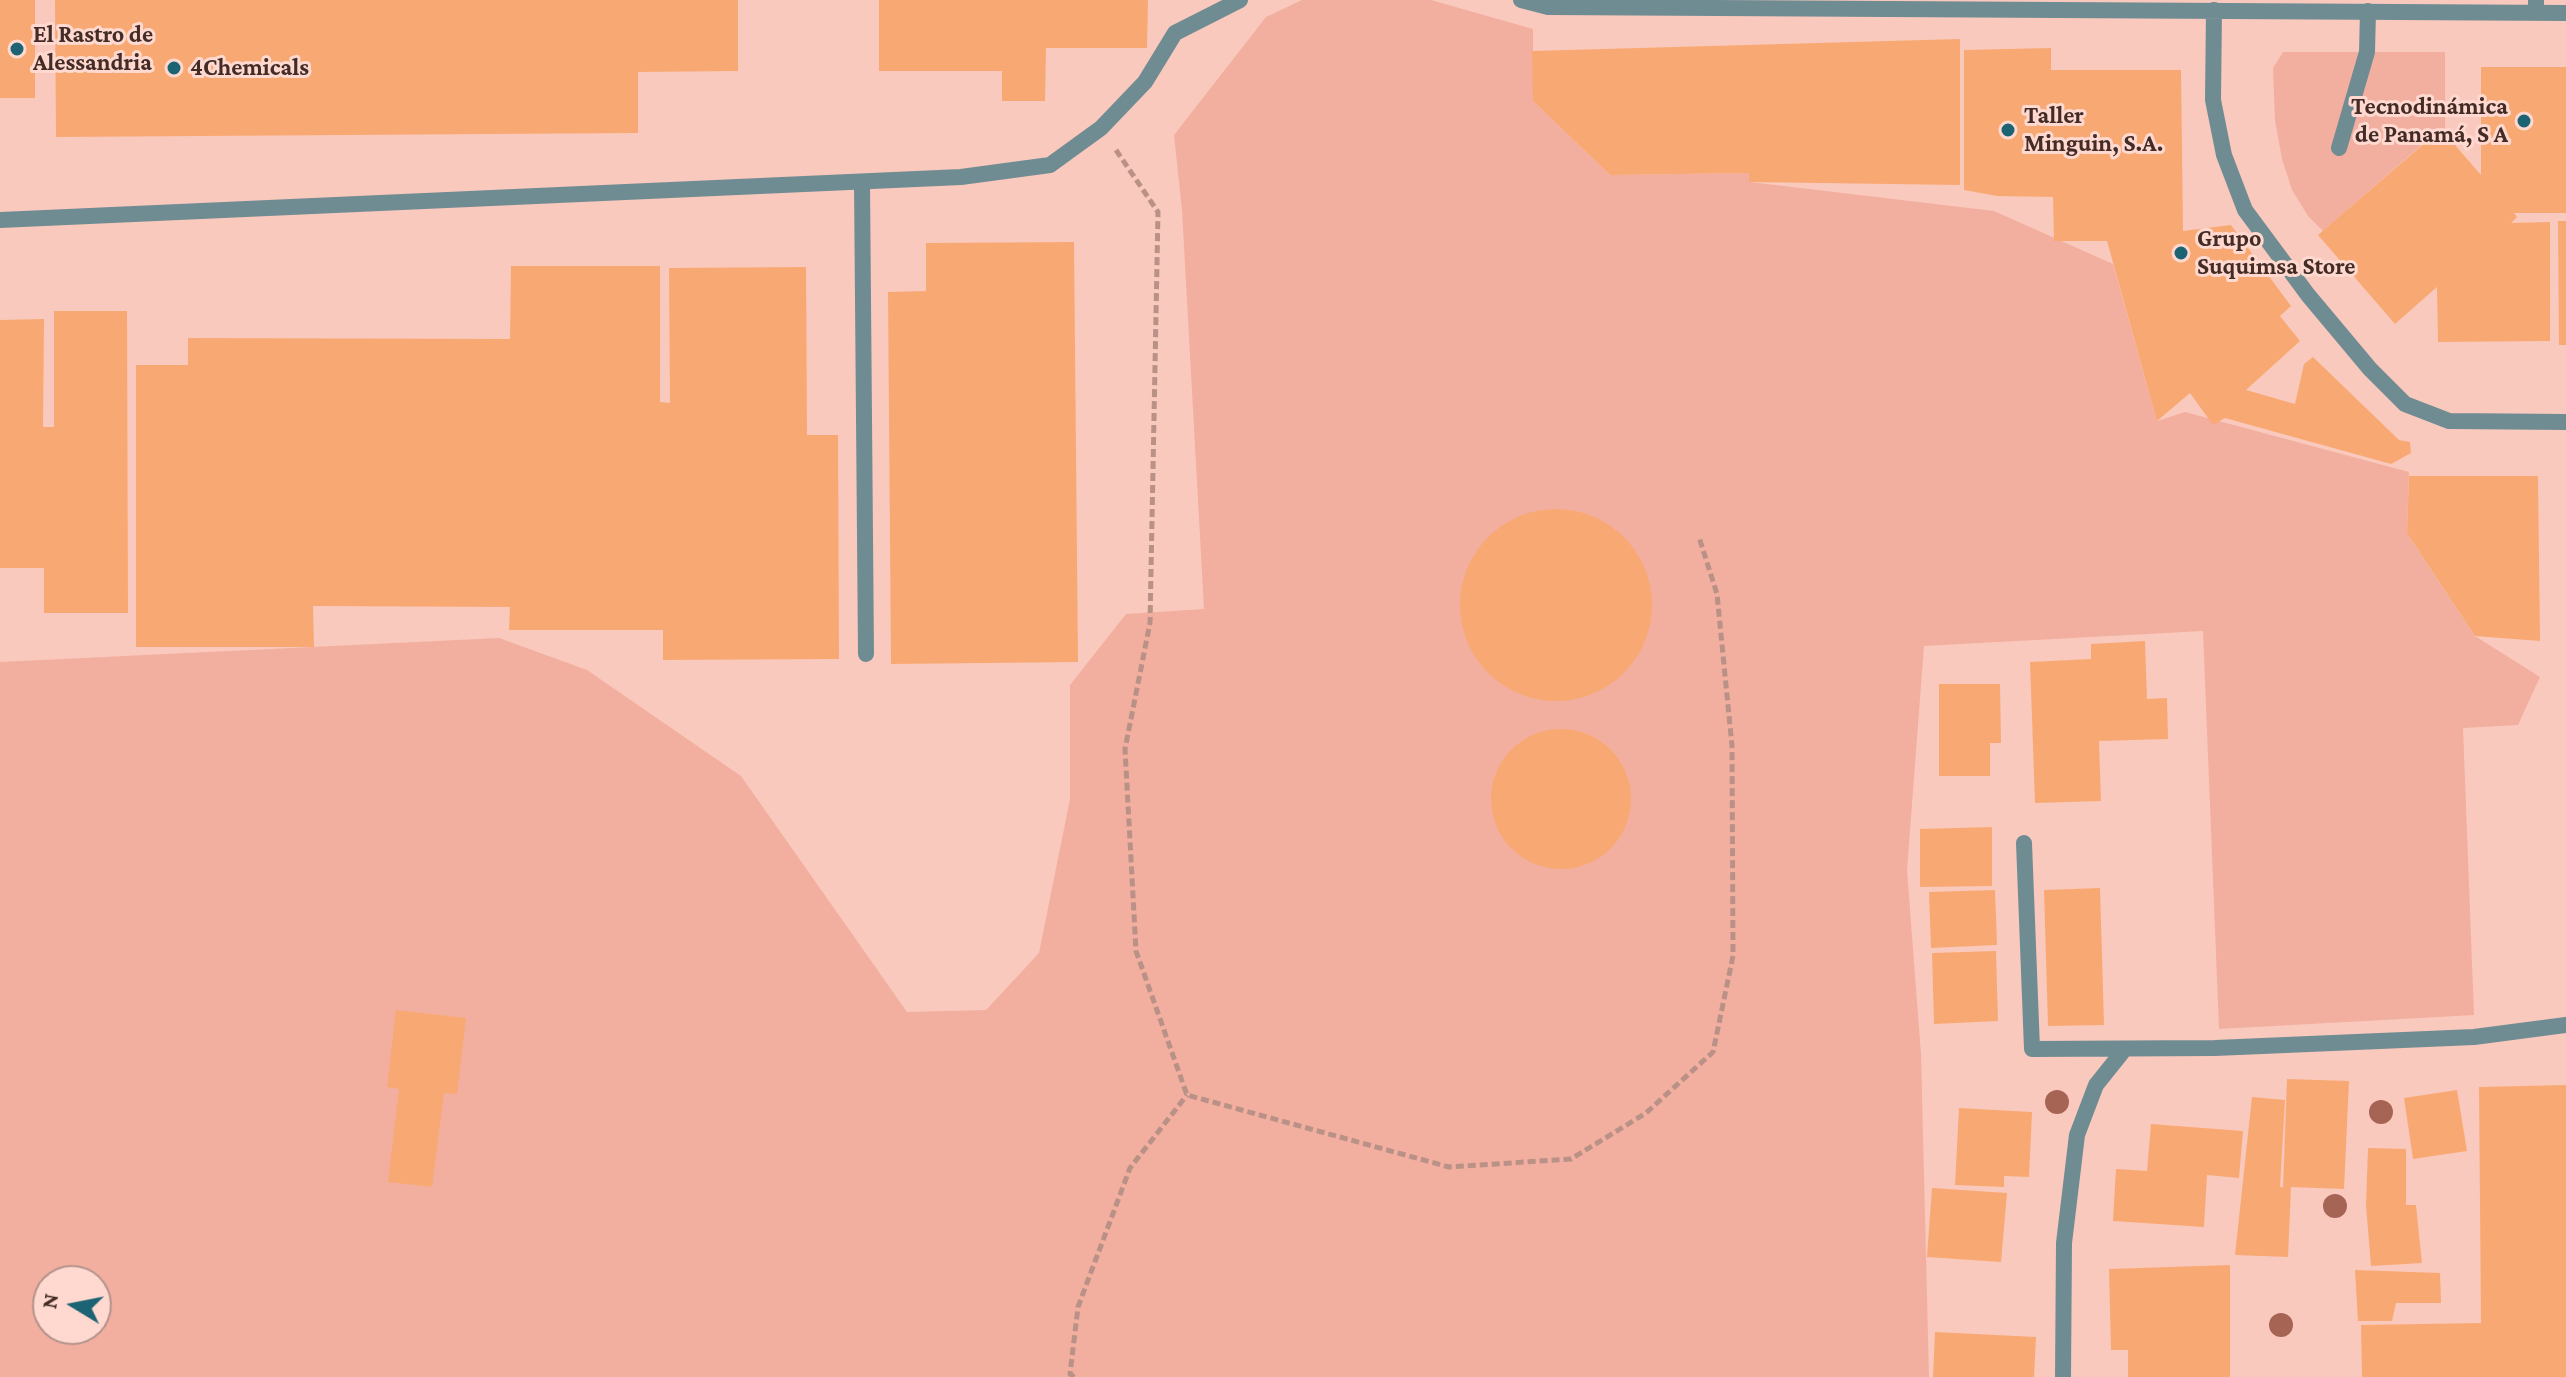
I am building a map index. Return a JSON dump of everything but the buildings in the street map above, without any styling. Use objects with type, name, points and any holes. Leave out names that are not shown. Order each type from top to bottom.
[{"type":"street","points":[[0,220],[961,177],[1050,165],[1101,128],[1145,82],[1175,33],[1240,0]]},
{"type":"street","points":[[1521,0],[1548,7],[2368,11],[2536,6],[2566,13]]},
{"type":"street","points":[[2214,10],[2213,100],[2224,155],[2245,210],[2308,295],[2361,359],[2405,404],[2449,421],[2566,422]]},
{"type":"street","points":[[2339,148],[2367,52],[2368,11]]},
{"type":"street","points":[[862,182],[866,654]]},
{"type":"street","points":[[2024,843],[2032,1049],[2124,1050],[2474,1037],[2566,1025]]},
{"type":"street","points":[[2063,1377],[2064,1243],[2077,1135],[2096,1085],[2124,1050]]},
{"type":"path","points":[[1101,128],[1158,212],[1150,623],[1125,749],[1136,951],[1187,1095]]},
{"type":"path","points":[[1187,1095],[1449,1167],[1571,1159],[1646,1113],[1713,1052],[1733,956],[1732,746],[1717,594],[1699,537]]},
{"type":"path","points":[[1074,1377],[1070,1374],[1078,1307],[1130,1168],[1187,1095]]},
{"type":"shaded area","points":[[1302,0],[1431,0],[1533,29],[1533,101],[1610,175],[1749,173],[1750,182],[1994,211],[2113,264],[2157,421],[2185,412],[2409,472],[2407,533],[2475,636],[2540,677],[2518,725],[2463,728],[2474,1015],[2219,1029],[2203,631],[1924,646],[1907,870],[1921,1054],[1929,1377],[0,1377],[0,662],[499,638],[587,670],[741,776],[907,1012],[986,1010],[1039,953],[1070,799],[1070,685],[1126,614],[1204,609],[1182,210],[1174,135],[1266,17]]},
{"type":"shaded area","points":[[2283,52],[2445,52],[2445,134],[2440,129],[2323,231],[2308,216],[2292,190],[2282,159],[2275,120],[2273,68]]},
{"type":"place","name":"El Rastro de Alessandria","points":[[17,49]]},
{"type":"place","name":"4Chemicals","points":[[174,68]]},
{"type":"place","name":"Tecnodinámica de Panamá, S A","points":[[2524,121]]},
{"type":"place","name":"Taller Minguin, S.A.","points":[[2008,130]]},
{"type":"place","name":"Grupo Suquimsa Store","points":[[2181,253]]}]
